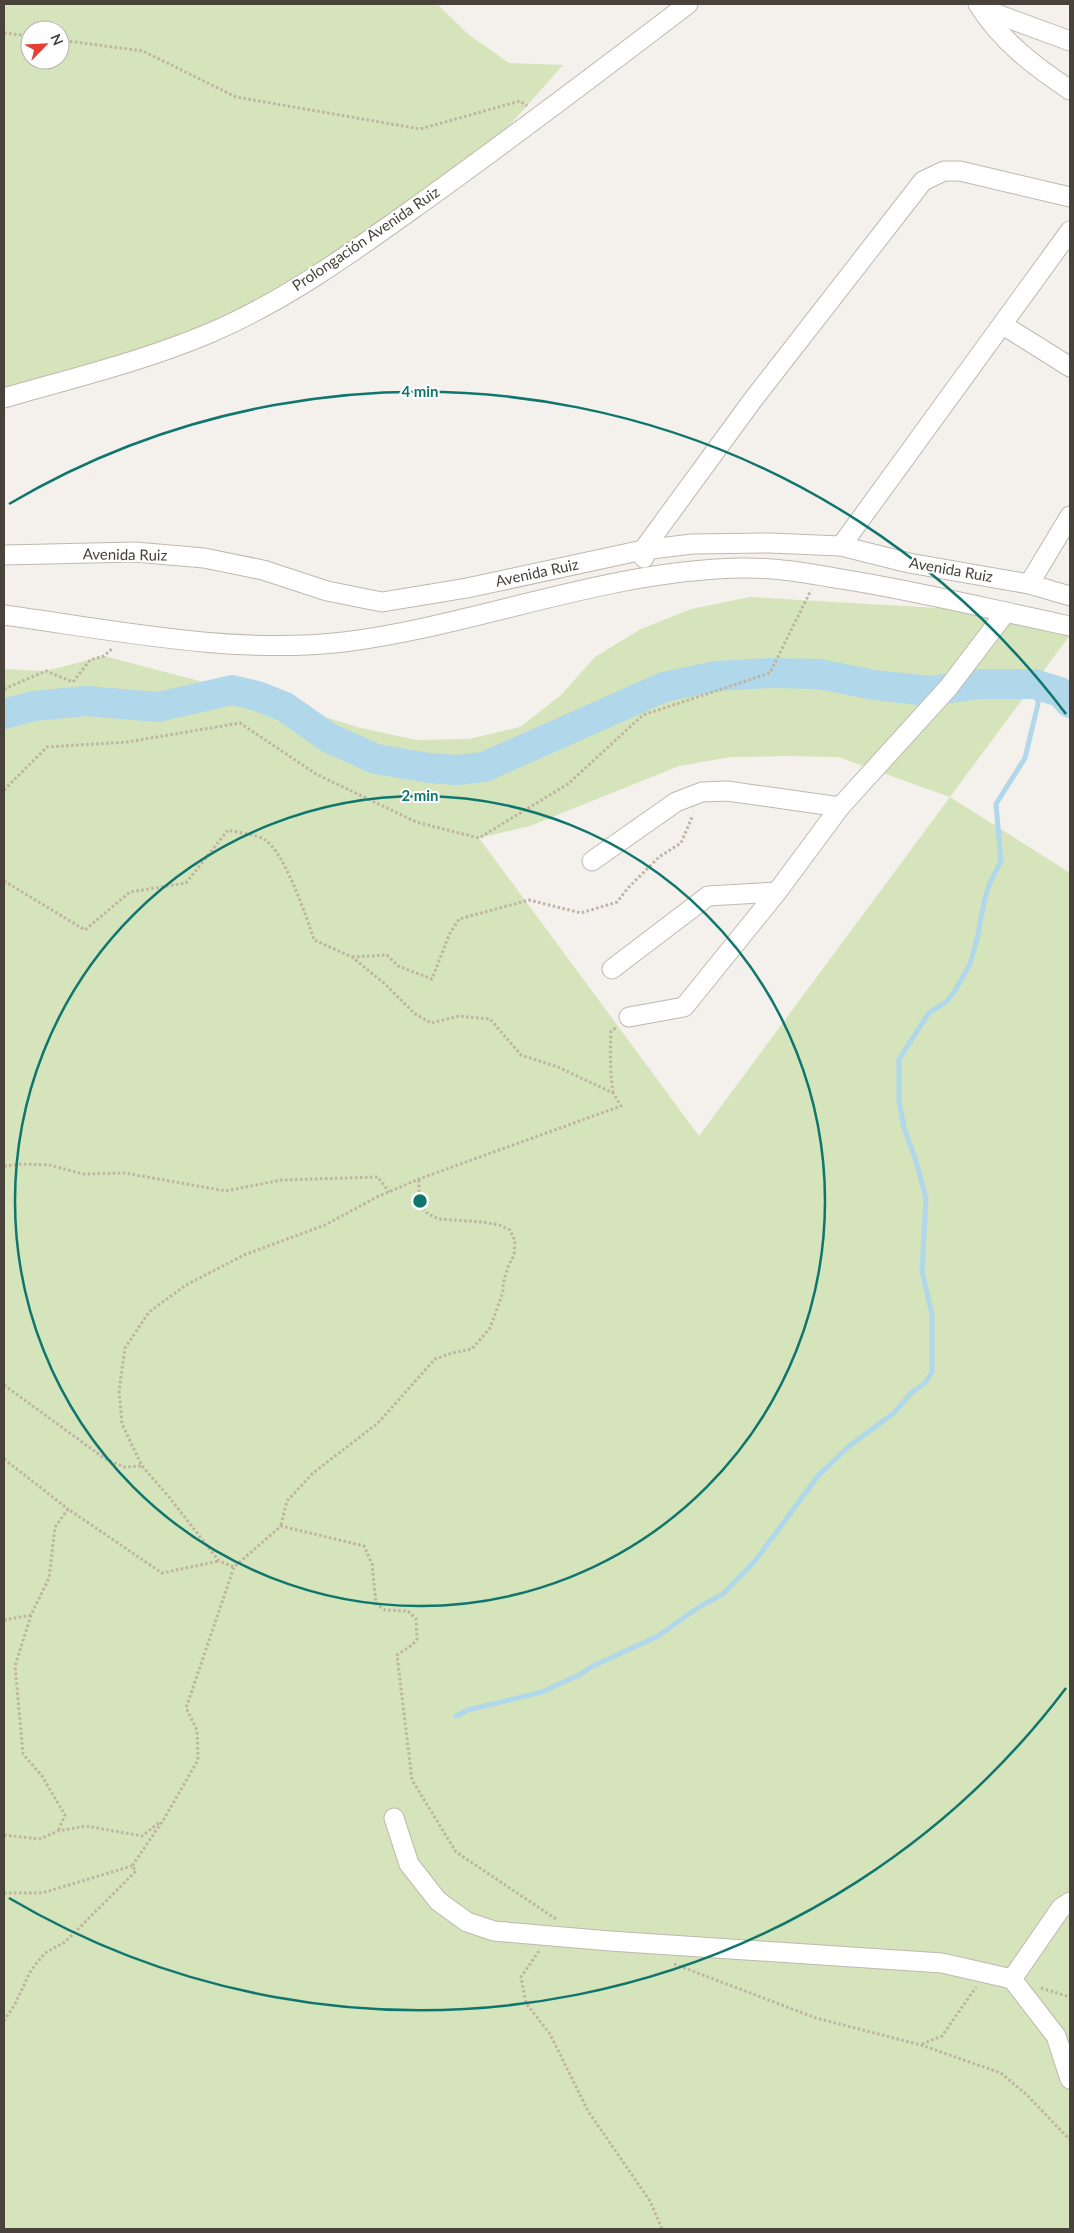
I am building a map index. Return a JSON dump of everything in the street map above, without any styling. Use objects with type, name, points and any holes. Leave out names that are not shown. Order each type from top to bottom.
[{"type":"street","name":"Prolongación Avenida Ruiz","points":[[4,398],[136,361],[211,332],[270,303],[356,250],[540,117],[688,4]]},
{"type":"street","points":[[980,6],[1070,41]]},
{"type":"street","points":[[980,6],[1008,42],[1032,64],[1070,90]]},
{"type":"street","points":[[648,576],[643,550],[752,401],[923,181],[944,171],[960,171],[1070,198]]},
{"type":"street","points":[[841,546],[1070,231]]},
{"type":"street","points":[[1003,324],[1070,367]]},
{"type":"street","points":[[1029,584],[1070,516]]},
{"type":"street","name":"Avenida Ruiz","points":[[4,555],[135,552],[204,558],[263,570],[327,591],[382,602],[467,588],[643,550],[692,544],[770,543],[841,546],[909,563],[1029,584],[1070,596]]},
{"type":"street","name":"Avenida Ruiz","points":[[4,615],[147,635],[241,645],[342,642],[401,633],[648,576],[736,568],[773,568],[880,585],[1070,626]]},
{"type":"street","points":[[629,1017],[684,1007],[777,892],[840,807],[948,688],[1006,612]]},
{"type":"street","points":[[592,861],[676,802],[702,792],[727,791],[840,807]]},
{"type":"street","points":[[612,969],[708,896],[777,892]]},
{"type":"street","points":[[394,1818],[409,1864],[438,1901],[467,1922],[494,1931],[942,1963],[1003,1977],[1056,2036],[1070,2079]]},
{"type":"street","points":[[1003,1977],[1061,1908],[1070,1902]]},
{"type":"path","points":[[4,33],[20,35]]},
{"type":"path","points":[[70,41],[143,51],[236,97],[367,121],[420,129],[520,101],[540,117]]},
{"type":"path","points":[[4,790],[47,747],[127,742],[240,723],[316,774],[399,814],[416,822],[479,838],[568,784],[642,716],[770,673],[814,585]]},
{"type":"path","points":[[4,689],[46,672],[73,682],[90,660],[104,656],[118,644]]},
{"type":"path","points":[[352,957],[387,955],[398,966],[432,980],[448,934],[459,919],[529,900],[581,913],[617,902],[628,888],[659,857],[681,843],[702,792]]},
{"type":"path","points":[[4,881],[85,930],[130,892],[186,884],[228,830],[265,840],[277,853],[300,898],[314,940],[352,957],[385,984],[414,1013],[431,1023],[460,1016],[490,1020],[522,1055],[558,1067],[613,1093]]},
{"type":"path","points":[[234,1567],[219,1561],[170,1497],[142,1466],[122,1424],[119,1391],[125,1348],[149,1312],[186,1285],[244,1255],[325,1225],[389,1192],[419,1179],[621,1106],[613,1093],[609,1068],[611,1032],[629,1017]]},
{"type":"path","points":[[4,1166],[22,1164],[50,1165],[83,1174],[124,1173],[226,1191],[280,1180],[378,1177],[389,1192]]},
{"type":"path","points":[[4,1893],[42,1893],[132,1866],[164,1819],[198,1760],[197,1730],[186,1708],[234,1567],[281,1526],[287,1501],[313,1473],[378,1423],[435,1359],[452,1352],[472,1349],[490,1328],[503,1292],[502,1284],[514,1255],[515,1241],[510,1230],[499,1225],[459,1219],[439,1219],[428,1214],[419,1204],[419,1179]]},
{"type":"path","points":[[4,1385],[104,1458],[124,1467],[142,1466]]},
{"type":"path","points":[[4,1459],[68,1509],[162,1573],[219,1561]]},
{"type":"path","points":[[58,1831],[65,1815],[42,1776],[23,1754],[15,1666],[30,1615],[49,1578],[55,1527],[68,1509]]},
{"type":"path","points":[[281,1526],[364,1546],[372,1564],[376,1604],[385,1610],[408,1611],[416,1619],[417,1639],[412,1645],[397,1655],[412,1780],[456,1852],[568,1927],[558,1937],[543,1946],[521,1977],[526,2003],[550,2034],[588,2111],[650,2201],[662,2229]]},
{"type":"path","points":[[4,1620],[30,1615]]},
{"type":"path","points":[[4,1835],[40,1838],[58,1831],[86,1826],[142,1836],[164,1819]]},
{"type":"path","points":[[4,2021],[15,2004],[31,1970],[45,1953],[65,1942],[136,1871],[132,1866]]},
{"type":"path","points":[[671,1962],[816,2018],[921,2045],[1001,2073],[1027,2095],[1070,2140]]},
{"type":"path","points":[[921,2045],[942,2036],[981,1982],[1003,1977]]},
{"type":"green space","points":[[4,4],[437,4],[468,34],[509,63],[563,65],[453,189],[213,329],[4,395]]},
{"type":"green space","points":[[750,597],[1006,612],[1070,635],[950,797],[1070,873],[1070,2229],[4,2229],[4,669],[46,671],[104,656],[257,696],[361,728],[416,740],[469,739],[520,727],[561,695],[595,657],[641,629],[691,609]],"holes":[[[731,757],[838,757],[950,797],[699,1136],[479,838],[530,826],[679,766]]]},
{"type":"waterway","points":[[4,714],[34,706],[86,701],[158,707],[232,690],[257,696],[285,707],[329,738],[376,759],[429,768],[456,770],[484,767],[664,687],[716,676],[770,673],[819,674],[874,685],[929,691],[980,684],[1034,684],[1060,692],[1070,703]]},
{"type":"waterway","points":[[456,1716],[468,1710],[542,1692],[658,1636],[699,1607],[723,1594],[755,1561],[818,1476],[848,1447],[894,1413],[912,1392],[925,1383],[932,1372],[932,1315],[922,1271],[926,1198],[904,1128],[899,1101],[899,1059],[929,1013],[947,1001],[956,989],[970,964],[985,898],[1001,861],[996,804],[1025,758],[1038,704],[1037,690],[1034,684]]}]
